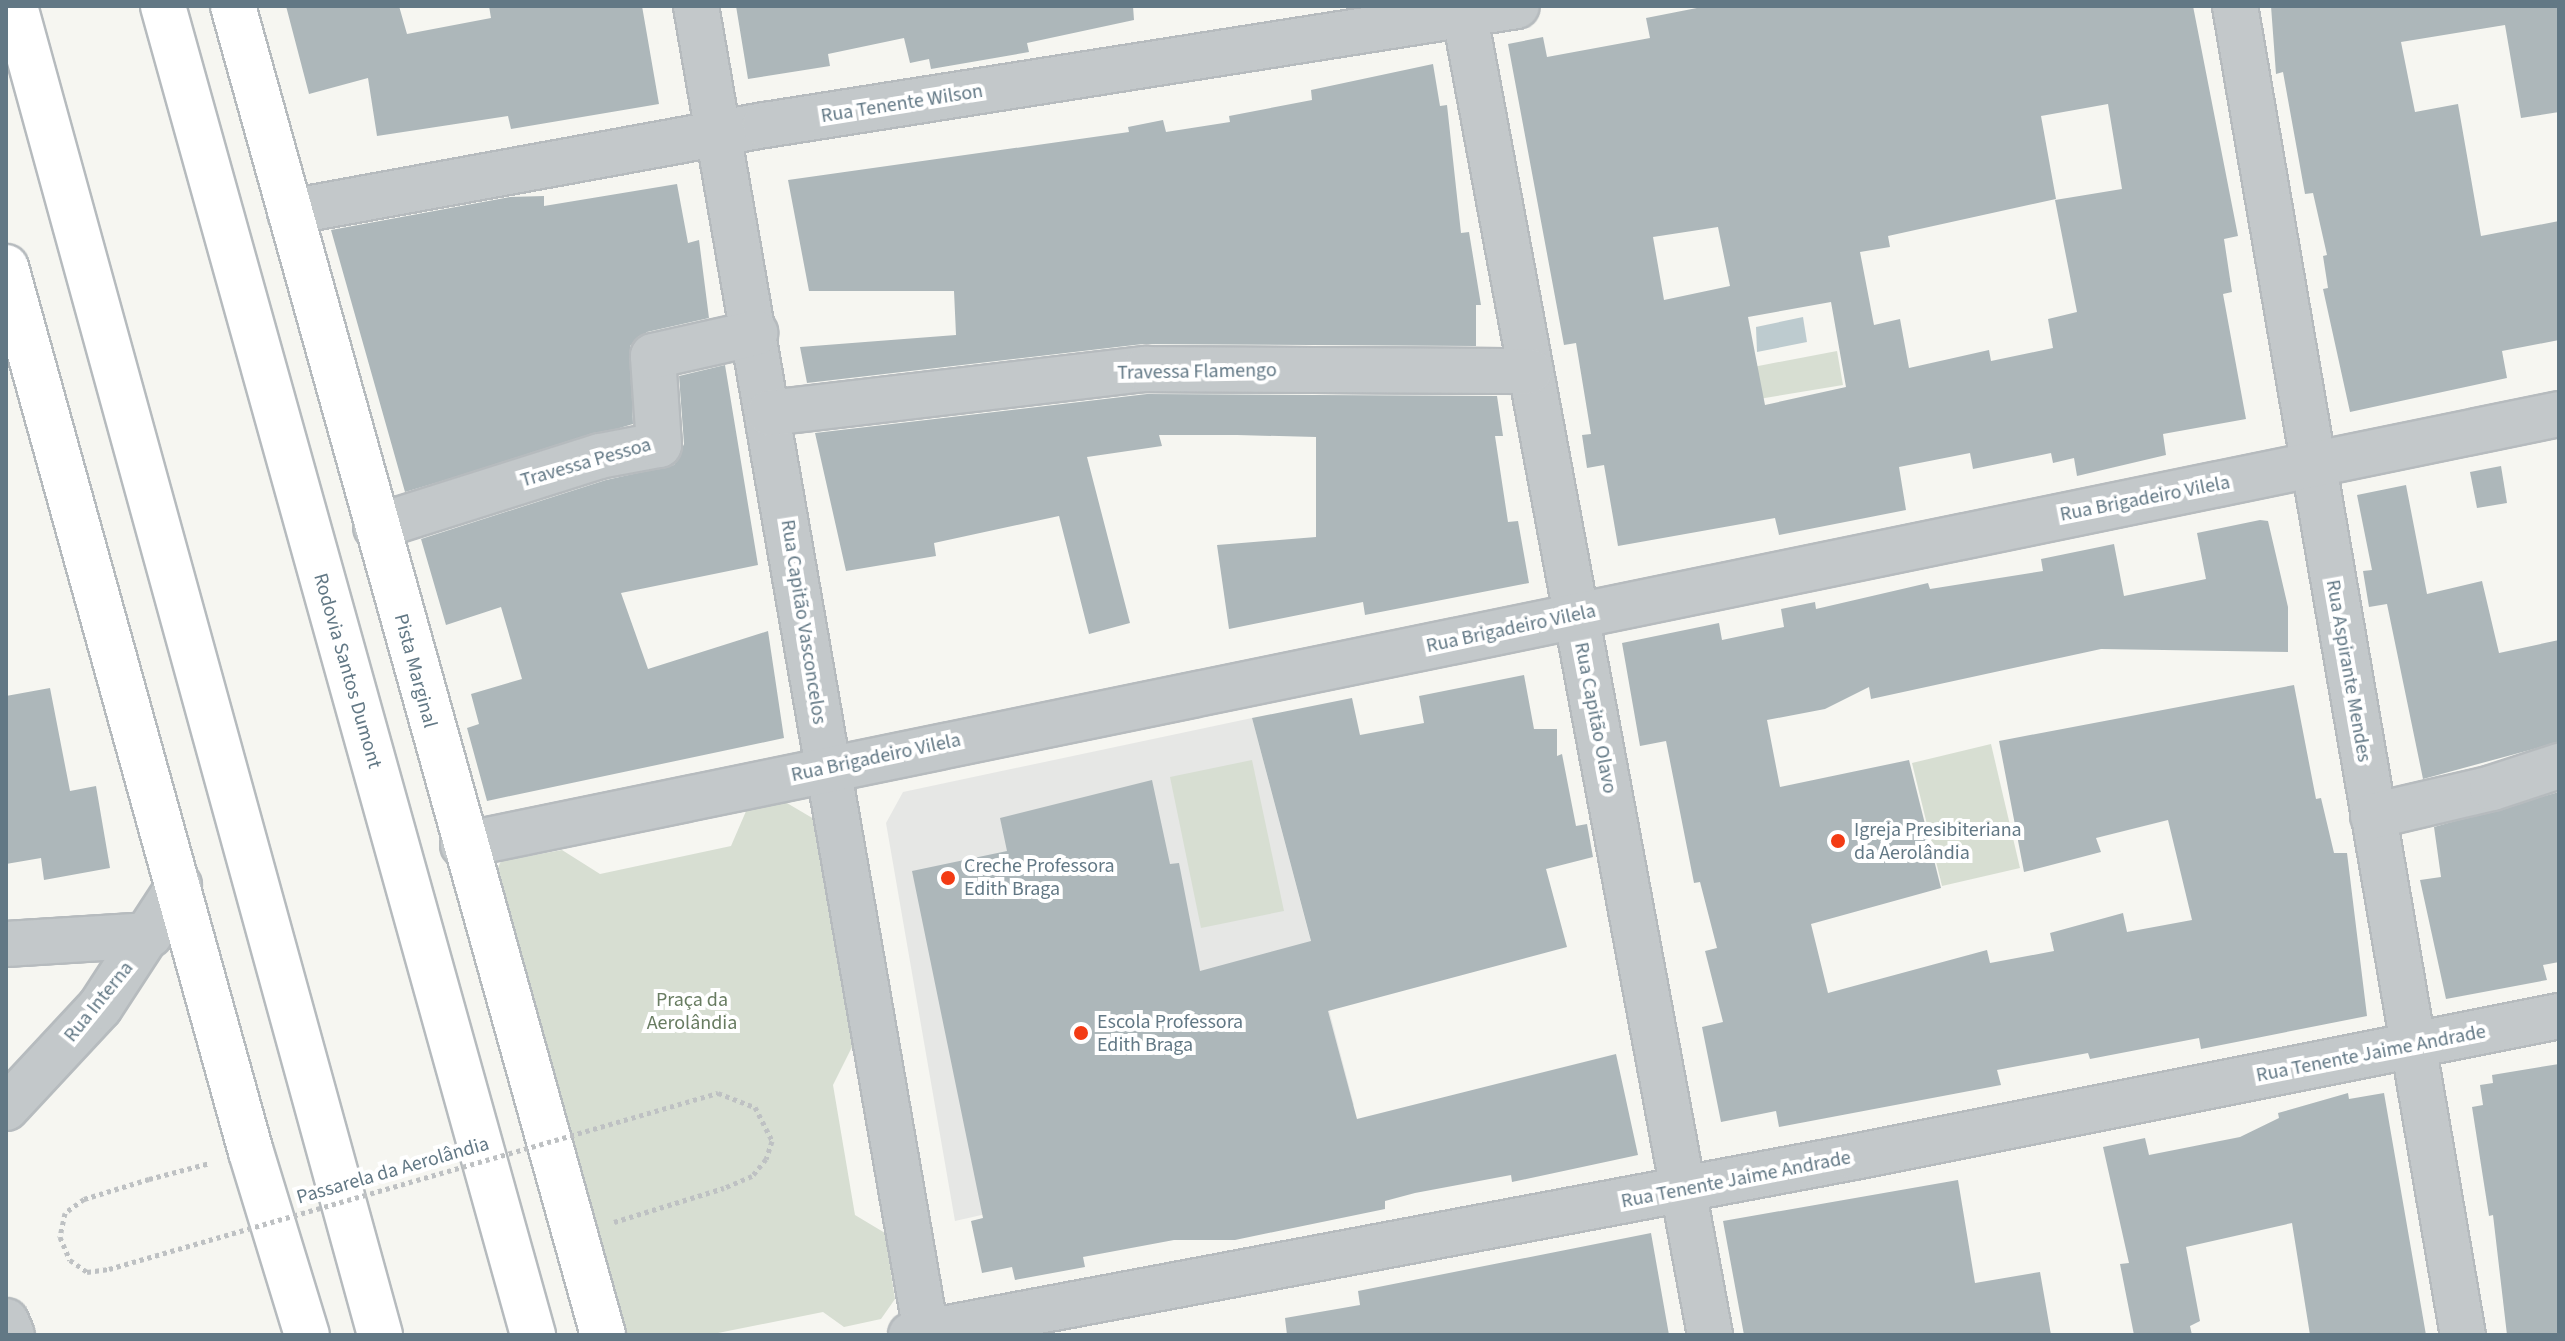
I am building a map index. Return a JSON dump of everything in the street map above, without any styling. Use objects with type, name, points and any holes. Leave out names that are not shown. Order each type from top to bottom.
[{"type":"main road","points":[[15,6],[380,1335]]},
{"type":"main road","name":"Rodovia Santos Dumont","points":[[163,6],[533,1335]]},
{"type":"main road","points":[[176,6],[178,61]]},
{"type":"main road","name":"Pista Marginal","points":[[233,6],[463,845],[603,1335]]},
{"type":"main road","points":[[6,267],[251,1152],[307,1335]]},
{"type":"street","name":"Rua Capitão Vasconcelos","points":[[696,6],[769,413],[919,1333]]},
{"type":"street","name":"Rua Tenente Wilson","points":[[290,212],[719,135],[1464,11],[1517,6]]},
{"type":"street","name":"Rua Aspirante Mendes","points":[[2235,6],[2463,1335]]},
{"type":"street","name":"Rua Capitão Olavo","points":[[1464,11],[1710,1335]]},
{"type":"street","name":"Travessa Pessoa","points":[[376,527],[600,456],[659,445],[653,356],[755,333]]},
{"type":"street","name":"Travessa Flamengo","points":[[769,413],[1146,369],[1530,371]]},
{"type":"street","name":"Rua Brigadeiro Vilela","points":[[463,845],[2559,414]]},
{"type":"street","points":[[2373,816],[2492,788],[2559,766]]},
{"type":"street","name":"Rua Interna","points":[[6,1108],[100,1007],[150,935],[179,886]]},
{"type":"street","points":[[6,944],[150,935]]},
{"type":"street","name":"Rua Tenente Jaime Andrade","points":[[919,1333],[1684,1189],[2559,1016]]},
{"type":"street","points":[[6,1321],[12,1335]]},
{"type":"path","name":"Passarela da Aerolândia","points":[[251,1152],[84,1199],[65,1213],[60,1237],[70,1260],[87,1272],[109,1269],[718,1093],[755,1107],[772,1141],[766,1159],[752,1176],[724,1188],[574,1235]]},
{"type":"shaded area","points":[[1803,317],[1807,342],[1757,352],[1756,327]]},
{"type":"shaded area","points":[[1252,718],[1354,1105],[1065,1175],[1069,1195],[955,1221],[886,823],[903,792]]},
{"type":"green space","points":[[1837,351],[1843,385],[1759,399],[1753,367]]},
{"type":"green space","points":[[1991,744],[2020,868],[1942,886],[1912,763]]},
{"type":"green space","points":[[1252,760],[1284,911],[1201,928],[1170,777]]},
{"type":"green space","name":"Praça da Aerolândia","points":[[775,796],[814,819],[854,1043],[833,1085],[855,1215],[885,1233],[895,1299],[881,1319],[844,1327],[823,1312],[708,1335],[624,1335],[492,881],[501,861],[562,850],[600,874],[731,846],[750,802]]},
{"type":"building","points":[[286,6],[399,6],[407,34],[491,18],[489,6],[642,6],[659,104],[511,129],[508,116],[377,136],[368,78],[309,94]]},
{"type":"building","points":[[736,6],[1133,6],[1134,20],[1027,43],[1029,52],[931,69],[929,59],[910,63],[904,38],[828,54],[830,66],[748,79]]},
{"type":"building","points":[[1707,6],[2193,6],[2238,236],[2224,239],[2232,292],[2223,294],[2246,419],[2163,434],[2166,455],[2077,476],[2074,458],[2053,463],[2051,453],[1973,469],[1970,453],[1899,467],[1906,510],[1779,535],[1775,518],[1618,546],[1604,465],[1587,468],[1582,435],[1591,434],[1576,343],[1564,345],[1508,44],[1543,37],[1547,57],[1650,38],[1646,18]],"holes":[[[2108,104],[2122,189],[2055,200],[2077,312],[2048,319],[2053,348],[1991,361],[1989,350],[1909,368],[1900,319],[1874,325],[1860,252],[1890,247],[1888,236],[2056,199],[2041,116]],[[1718,227],[1730,286],[1664,300],[1653,237]],[[1831,302],[1846,387],[1765,405],[1748,317]]]},
{"type":"building","points":[[2271,6],[2559,6],[2559,112],[2521,118],[2505,25],[2401,42],[2415,112],[2458,104],[2481,236],[2559,221],[2559,340],[2502,351],[2507,378],[2350,412],[2323,289],[2328,288],[2323,256],[2327,255],[2313,193],[2305,194],[2283,72],[2276,74]]},
{"type":"building","points":[[1433,64],[1440,106],[1447,105],[1461,233],[1469,232],[1481,305],[1476,305],[1476,346],[1143,344],[807,383],[800,347],[956,335],[954,291],[809,291],[788,180],[1129,132],[1128,127],[1163,120],[1166,132],[1230,122],[1229,116],[1312,100],[1311,90]]},
{"type":"building","points":[[677,184],[688,243],[699,240],[709,318],[647,332],[630,346],[633,424],[405,492],[331,230],[510,197],[544,196],[544,206]]},
{"type":"building","points":[[725,365],[758,565],[621,593],[648,669],[768,631],[784,738],[487,801],[467,728],[479,724],[471,694],[522,679],[501,607],[446,625],[421,539],[606,480],[674,465],[684,444],[679,376]]},
{"type":"building","points":[[1147,394],[1497,396],[1503,436],[1495,436],[1508,522],[1518,521],[1529,583],[1365,615],[1363,602],[1229,629],[1217,545],[1316,537],[1316,437],[1237,435],[1159,435],[1162,446],[1087,457],[1130,623],[1089,634],[1059,516],[934,543],[936,556],[846,571],[815,433]]},
{"type":"building","points":[[2501,466],[2507,503],[2477,508],[2470,472]]},
{"type":"building","points":[[2406,485],[2427,594],[2482,581],[2499,653],[2559,640],[2559,742],[2423,779],[2387,604],[2369,607],[2363,571],[2372,570],[2357,495]]},
{"type":"building","points":[[2268,521],[2288,607],[2288,652],[2101,649],[1871,699],[1869,687],[1825,709],[1767,720],[1780,787],[1909,760],[1941,888],[1811,924],[1828,993],[1987,950],[1990,963],[2054,951],[2050,933],[2123,913],[2127,932],[2192,920],[2168,820],[2096,838],[2101,852],[2024,872],[1999,741],[2294,685],[2316,799],[2321,798],[2334,853],[2347,853],[2367,1016],[2201,1049],[2199,1038],[2090,1059],[2088,1053],[1997,1070],[2001,1085],[1779,1127],[1776,1111],[1721,1122],[1702,1027],[1723,1022],[1705,951],[1717,948],[1700,882],[1694,883],[1666,741],[1640,746],[1622,643],[1719,623],[1722,640],[1784,627],[1781,609],[1815,602],[1816,609],[1928,583],[1930,589],[2043,571],[2041,559],[2114,544],[2124,596],[2206,579],[2197,533]]},
{"type":"building","points":[[1524,675],[1534,729],[1557,729],[1557,756],[1562,754],[1576,826],[1587,824],[1593,857],[1546,869],[1567,947],[1328,1011],[1357,1119],[1616,1054],[1638,1155],[1512,1182],[1511,1175],[1415,1193],[1385,1201],[1385,1209],[1235,1240],[1174,1240],[1083,1257],[1085,1267],[1015,1280],[1012,1267],[982,1273],[971,1221],[983,1218],[912,871],[1007,851],[1000,818],[1152,780],[1170,864],[1179,863],[1200,971],[1311,941],[1252,718],[1352,698],[1360,735],[1424,723],[1419,696]]},
{"type":"building","points":[[50,688],[70,791],[96,786],[110,868],[44,880],[41,858],[6,864],[6,696]]},
{"type":"building","points":[[2559,792],[2559,962],[2543,965],[2547,980],[2446,999],[2420,880],[2441,877],[2434,827]]},
{"type":"building","points":[[2559,1064],[2559,1335],[2507,1335],[2493,1215],[2489,1216],[2472,1107],[2483,1105],[2480,1085],[2493,1083],[2492,1075]]},
{"type":"building","points":[[2348,1093],[2349,1099],[2384,1093],[2426,1335],[2310,1335],[2292,1223],[2186,1247],[2200,1321],[2190,1326],[2192,1335],[2134,1335],[2120,1264],[2129,1263],[2103,1147],[2145,1138],[2149,1155],[2240,1137],[2279,1118],[2278,1113]]},
{"type":"building","points":[[1958,1180],[1975,1283],[2040,1272],[2051,1335],[1744,1335],[1723,1221]]},
{"type":"building","points":[[1651,1233],[1669,1335],[1287,1335],[1285,1318],[1360,1305],[1358,1291]]},
{"type":"place","name":"Igreja Presibiteriana da Aerolândia","points":[[1838,841]]},
{"type":"place","name":"Creche Professora Edith Braga","points":[[948,878]]},
{"type":"place","name":"Escola Professora Edith Braga","points":[[1081,1033]]}]
